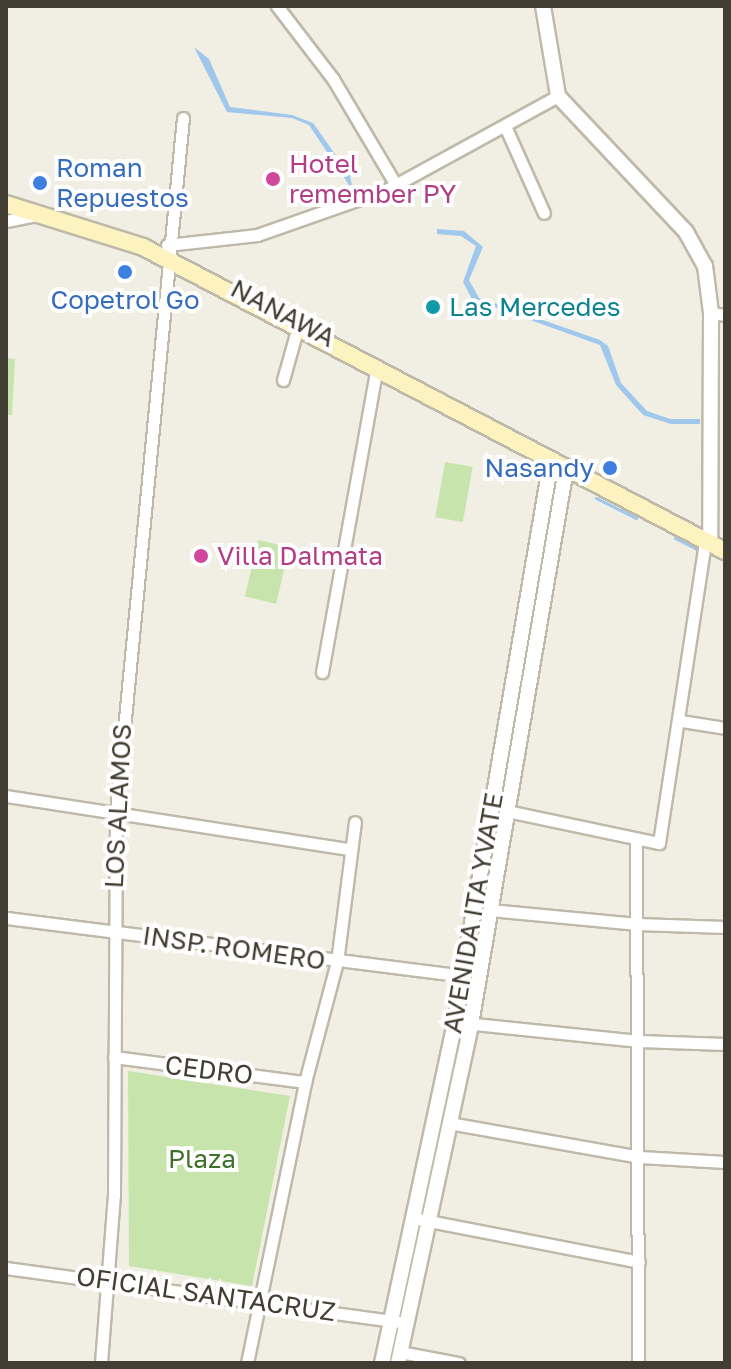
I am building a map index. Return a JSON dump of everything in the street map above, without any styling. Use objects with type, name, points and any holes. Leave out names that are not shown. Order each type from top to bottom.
[{"type":"main road","name":"NANAWA","points":[[6,194],[166,252],[376,368],[713,545]]},
{"type":"main road","name":"NANAWA","points":[[6,204],[166,252],[297,330],[376,368]]},
{"type":"street","points":[[277,6],[333,79],[396,185]]},
{"type":"street","points":[[507,811],[636,841],[659,843],[663,837],[713,545],[718,314],[708,278],[695,244],[558,96],[547,8]]},
{"type":"street","points":[[166,252],[257,235],[396,185],[558,96]]},
{"type":"street","name":"LOS ALAMOS","points":[[101,1363],[112,1280],[116,812],[166,252],[183,118]]},
{"type":"street","points":[[505,126],[544,213]]},
{"type":"street","points":[[6,221],[38,215]]},
{"type":"street","points":[[283,380],[297,330]]},
{"type":"street","points":[[322,672],[376,368]]},
{"type":"street","name":"AVENIDA ITA YVATE","points":[[382,1363],[399,1321],[490,910],[507,811],[548,460]]},
{"type":"street","name":"AVENIDA ITA YVATE","points":[[421,1220],[449,1123],[463,1023],[463,976],[487,833],[566,469]]},
{"type":"street","points":[[681,721],[725,728]]},
{"type":"street","points":[[6,796],[350,849]]},
{"type":"street","points":[[247,1363],[305,1082],[337,962],[355,822]]},
{"type":"street","points":[[487,833],[503,836]]},
{"type":"street","points":[[636,841],[640,1157],[638,1363]]},
{"type":"street","points":[[490,910],[637,924],[725,927]]},
{"type":"street","name":"INSP. ROMERO","points":[[6,918],[463,976]]},
{"type":"street","points":[[463,1023],[639,1041],[725,1044]]},
{"type":"street","name":"CEDRO","points":[[114,1057],[305,1082]]},
{"type":"street","points":[[449,1123],[640,1157],[725,1162]]},
{"type":"street","points":[[421,1220],[639,1262]]},
{"type":"street","name":"OFICIAL SANTACRUZ","points":[[6,1268],[399,1321]]},
{"type":"street","name":"AVENIDA ITA YVATE","points":[[399,1321],[399,1357]]},
{"type":"street","points":[[399,1357],[459,1363]]},
{"type":"green space","points":[[6,358],[15,359],[12,415],[6,415]]},
{"type":"green space","points":[[445,462],[473,467],[463,522],[435,517]]},
{"type":"green space","points":[[550,501],[554,501],[496,820]]},
{"type":"green space","points":[[258,540],[289,547],[276,604],[245,597]]},
{"type":"green space","name":"Plaza","points":[[128,1071],[290,1096],[252,1286],[129,1266]]},
{"type":"water","points":[[194,47],[209,59],[230,107],[292,115],[313,123],[350,175],[353,191],[309,125],[292,118],[227,112]]},
{"type":"water","points":[[437,229],[464,231],[483,247],[469,280],[479,298],[600,340],[608,346],[621,383],[647,411],[670,419],[700,419],[700,424],[671,424],[643,415],[616,385],[600,345],[472,299],[463,282],[476,246],[461,236],[437,234]]},
{"type":"waterway","points":[[596,498],[636,518]]},
{"type":"waterway","points":[[675,538],[699,550]]},
{"type":"place","name":"Hotel remember PY","points":[[273,179]]},
{"type":"place","name":"Roman Repuestos","points":[[40,183]]},
{"type":"place","name":"Copetrol Go","points":[[125,272]]},
{"type":"place","name":"Las Mercedes","points":[[433,307]]},
{"type":"place","name":"Nasandy","points":[[610,468]]},
{"type":"place","name":"Villa Dalmata","points":[[201,556]]}]
